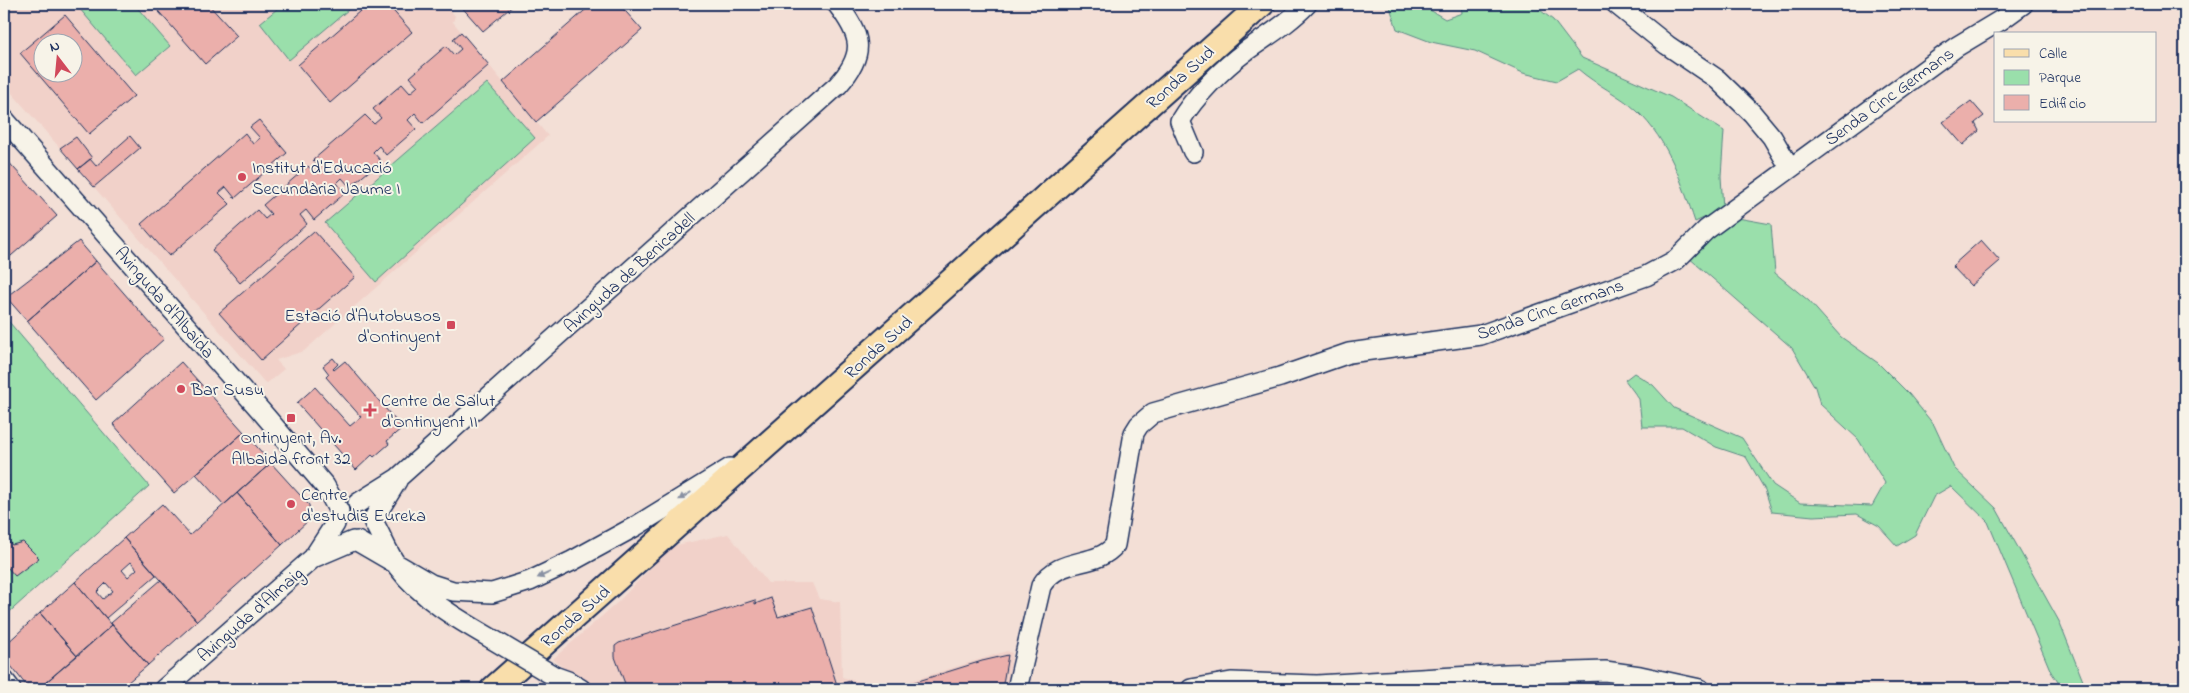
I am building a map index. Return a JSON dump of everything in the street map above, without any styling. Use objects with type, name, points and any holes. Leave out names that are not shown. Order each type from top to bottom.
[{"type":"main road","name":"Ronda Sud","points":[[493,689],[1262,4]]},
{"type":"street","name":"Avinguda de Benicadell","points":[[398,478],[825,97],[848,74],[855,63],[858,41],[857,32],[837,4]]},
{"type":"street","points":[[1193,152],[1180,122],[1188,108],[1244,53],[1292,19],[1307,4]]},
{"type":"street","points":[[1616,4],[1667,45],[1717,79],[1752,113],[1772,137],[1790,168]]},
{"type":"street","name":"Senda Cinc Germans","points":[[1017,689],[1040,586],[1047,576],[1056,570],[1104,555],[1115,544],[1134,433],[1139,425],[1153,413],[1280,377],[1355,351],[1481,335],[1646,276],[1676,260],[1706,230],[1790,168],[1956,47],[2001,20],[2023,4]]},
{"type":"street","name":"Avinguda d'Albaida","points":[[4,119],[346,510]]},
{"type":"street","points":[[580,689],[568,681],[557,683],[492,639],[444,610],[416,586],[397,566],[368,508],[346,510],[341,536],[355,541],[397,566],[431,584],[453,592],[473,594],[509,589],[572,562],[636,526],[771,442]]},
{"type":"street","points":[[355,541],[369,535],[374,521],[398,478]]},
{"type":"street","name":"Avinguda d'Almaig","points":[[164,689],[313,558],[346,510],[398,478]]},
{"type":"street","name":"Avinguda d'Almaig","points":[[313,558],[355,541]]},
{"type":"street","points":[[1192,689],[1231,682],[1317,685],[1506,674],[1605,672],[1640,676],[1700,689]]},
{"type":"shaded area","points":[[4,4],[446,4],[455,16],[453,22],[548,136],[304,351],[276,360],[284,369],[266,384],[4,84]]},
{"type":"shaded area","points":[[728,534],[768,583],[812,583],[819,599],[840,602],[842,677],[885,689],[588,689],[553,659],[618,602],[672,546]]},
{"type":"shaded area","points":[[1007,651],[1012,653],[1007,689],[885,689]]},
{"type":"green space","points":[[84,4],[134,4],[170,46],[136,75],[79,8]]},
{"type":"green space","points":[[283,4],[355,4],[289,60],[260,23]]},
{"type":"green space","points":[[1389,4],[1420,4],[1445,19],[1462,13],[1461,4],[1532,4],[1553,20],[1582,58],[1671,97],[1724,131],[1721,176],[1723,209],[1695,222],[1673,163],[1658,136],[1630,105],[1578,69],[1557,81],[1523,73],[1475,51],[1431,42],[1397,29]]},
{"type":"green space","points":[[487,83],[535,138],[376,282],[325,223]]},
{"type":"green space","points":[[1732,217],[1771,224],[1775,273],[1809,301],[1841,337],[1878,363],[1909,394],[1934,425],[1954,468],[1996,508],[2060,623],[2083,681],[2080,689],[2063,689],[2051,672],[1988,522],[1951,486],[1934,496],[1915,535],[1897,546],[1879,526],[1857,514],[1813,516],[1772,512],[1765,490],[1746,457],[1716,447],[1682,427],[1642,427],[1639,399],[1625,380],[1634,373],[1653,385],[1674,408],[1742,438],[1773,485],[1800,503],[1872,506],[1885,483],[1858,439],[1820,404],[1815,387],[1792,348],[1688,257]]},
{"type":"green space","points":[[4,316],[149,486],[4,617]]},
{"type":"building","points":[[4,4],[14,4],[4,12]]},
{"type":"building","points":[[152,4],[208,4],[237,36],[205,64]]},
{"type":"building","points":[[368,4],[387,4],[412,32],[330,103],[298,65]]},
{"type":"building","points":[[459,4],[515,4],[483,31]]},
{"type":"building","points":[[592,4],[619,4],[642,30],[536,122],[503,82]]},
{"type":"building","points":[[65,15],[79,32],[45,32]]},
{"type":"building","points":[[461,32],[489,65],[423,123],[415,113],[408,120],[416,129],[386,155],[379,146],[373,152],[381,161],[350,187],[342,178],[337,183],[345,193],[314,220],[306,210],[300,215],[307,224],[240,283],[212,250],[257,210],[265,219],[271,214],[263,205],[308,166],[315,174],[321,169],[313,160],[365,115],[374,124],[381,118],[373,109],[402,84],[410,93],[418,86],[410,77],[446,46],[454,55],[461,49],[453,39]]},
{"type":"building","points":[[82,35],[134,96],[89,134],[45,82],[82,82]]},
{"type":"building","points":[[32,43],[32,67],[20,53]]},
{"type":"building","points":[[1971,101],[1984,116],[1975,123],[1979,131],[1963,145],[1943,122]]},
{"type":"building","points":[[259,120],[287,153],[235,198],[226,187],[219,193],[230,204],[169,256],[141,224],[245,133],[253,144],[260,138],[250,127]]},
{"type":"building","points":[[130,136],[140,148],[94,187],[78,169],[90,159],[96,166]]},
{"type":"building","points":[[76,137],[92,158],[78,169],[60,148]]},
{"type":"building","points":[[4,159],[57,216],[4,262]]},
{"type":"building","points":[[314,231],[355,277],[261,360],[219,313]]},
{"type":"building","points":[[1981,240],[2000,261],[1971,286],[1952,266]]},
{"type":"building","points":[[79,241],[96,261],[27,321],[6,297]]},
{"type":"building","points":[[96,261],[164,339],[96,400],[27,321]]},
{"type":"building","name":"Centre de Salut d'Ontinyent II","points":[[333,358],[338,364],[333,369],[345,361],[402,428],[387,441],[389,444],[374,457],[372,455],[356,470],[297,403],[315,387],[350,426],[361,417],[326,377],[329,374],[323,366]]},
{"type":"building","points":[[181,362],[244,432],[174,493],[113,424]]},
{"type":"building","points":[[244,432],[271,463],[224,505],[196,474]]},
{"type":"building","points":[[271,463],[309,505],[310,519],[282,545],[237,493]]},
{"type":"building","points":[[237,493],[282,545],[197,621],[124,538],[162,504],[190,535]]},
{"type":"building","points":[[4,536],[12,545],[23,542],[39,558],[15,576],[7,567],[4,569]]},
{"type":"building","points":[[124,538],[156,575],[106,618],[75,582]],"holes":[[[131,562],[137,569],[128,577],[122,570]],[[106,583],[113,591],[103,599],[97,592]]]},
{"type":"building","points":[[161,580],[197,621],[148,665],[111,623]]},
{"type":"building","points":[[75,582],[112,625],[77,656],[40,613]]},
{"type":"building","points":[[771,598],[778,617],[812,607],[837,685],[850,681],[853,689],[627,689],[615,657],[615,646],[619,643],[755,600],[755,604]]},
{"type":"building","points":[[40,613],[77,656],[38,689],[29,689],[4,657],[4,646]]},
{"type":"building","points":[[112,625],[148,665],[120,689],[38,689]]},
{"type":"building","points":[[1008,655],[1002,689],[893,689],[982,661]]},
{"type":"place","name":"Institut d'Educació Secundària Jaume I","points":[[242,177]]},
{"type":"place","name":"Estació d'Autobusos d'Ontinyent","points":[[451,325]]},
{"type":"place","name":"Bar Susu","points":[[181,389]]},
{"type":"place","name":"Centre de Salut d'Ontinyent II","points":[[370,410]]},
{"type":"place","name":"Ontinyent, Av. Albaida front 32","points":[[291,418]]},
{"type":"place","name":"Centre d'estudis Eureka","points":[[291,504]]}]
